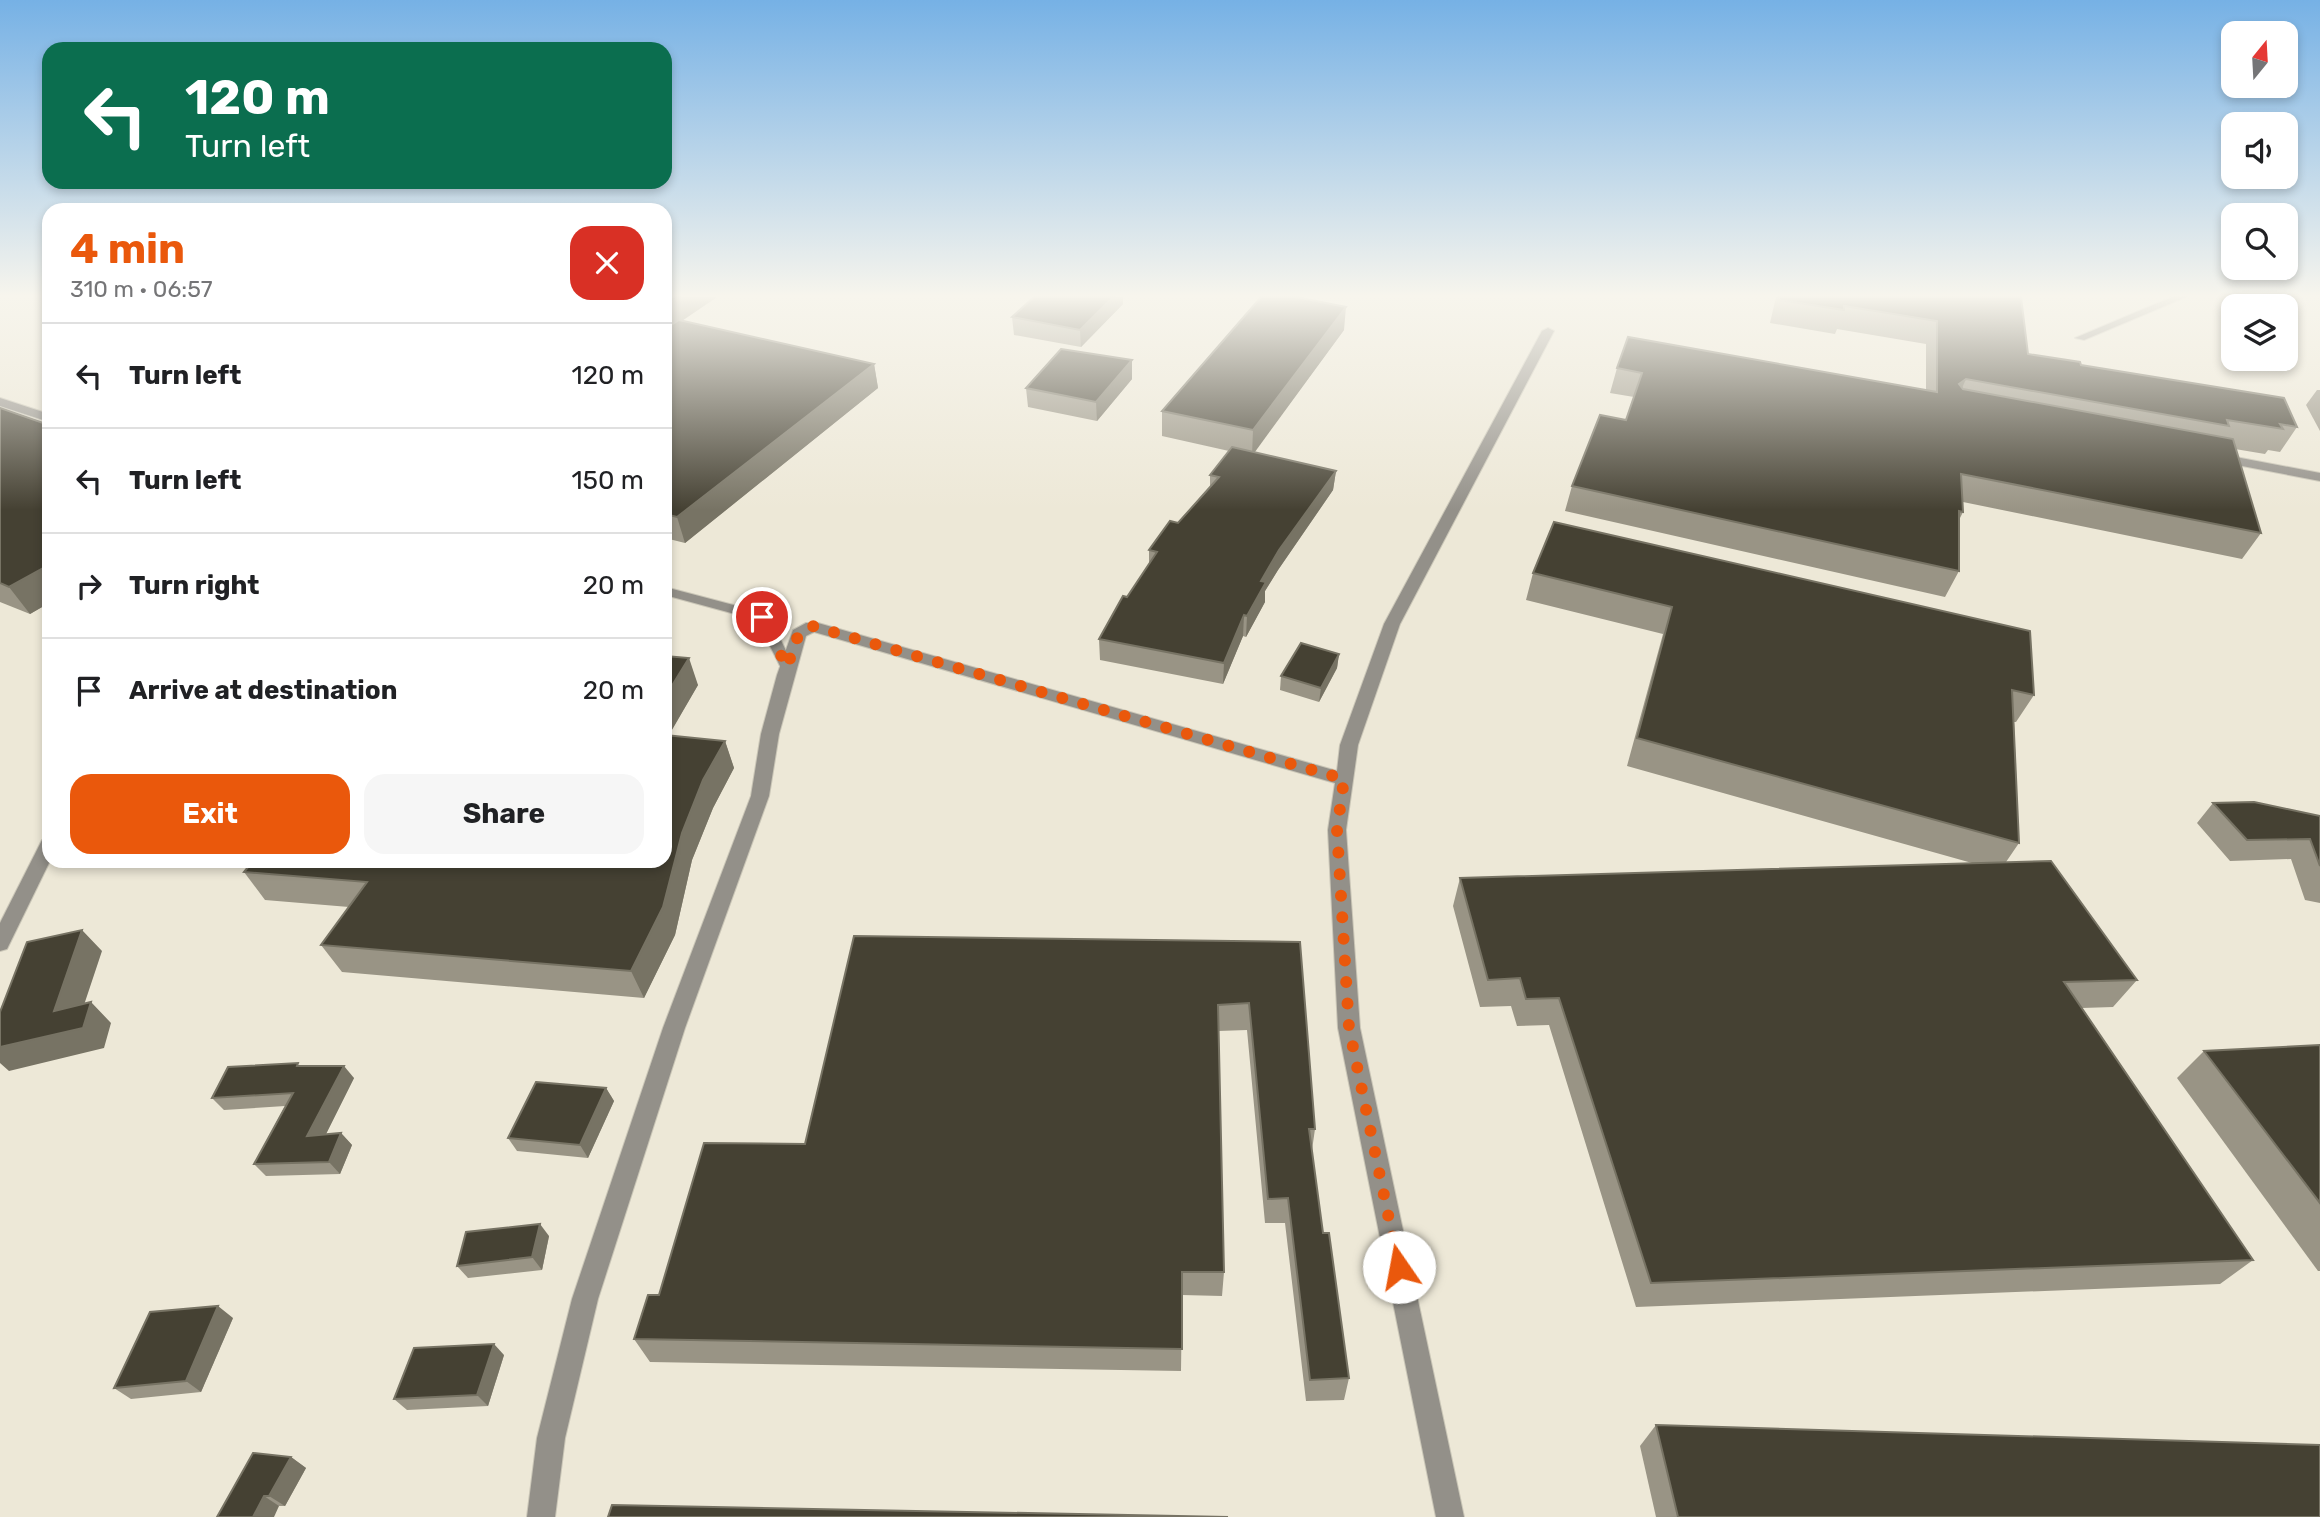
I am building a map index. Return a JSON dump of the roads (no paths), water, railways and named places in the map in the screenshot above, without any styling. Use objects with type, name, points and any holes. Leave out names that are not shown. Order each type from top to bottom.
[{"type":"street","points":[[1450,1517],[1349,1028],[1337,830],[1349,745],[1392,624],[1528,368]]},
{"type":"street","points":[[0,402],[42,416]]},
{"type":"street","points":[[541,1517],[551,1438],[584,1299],[674,1028],[760,796],[770,734],[787,667],[799,633],[812,626],[1344,779]]},
{"type":"street","points":[[0,943],[42,859]]},
{"type":"lane","points":[[2204,456],[2320,477]]},
{"type":"lane","points":[[672,593],[762,617],[787,667]]}]
